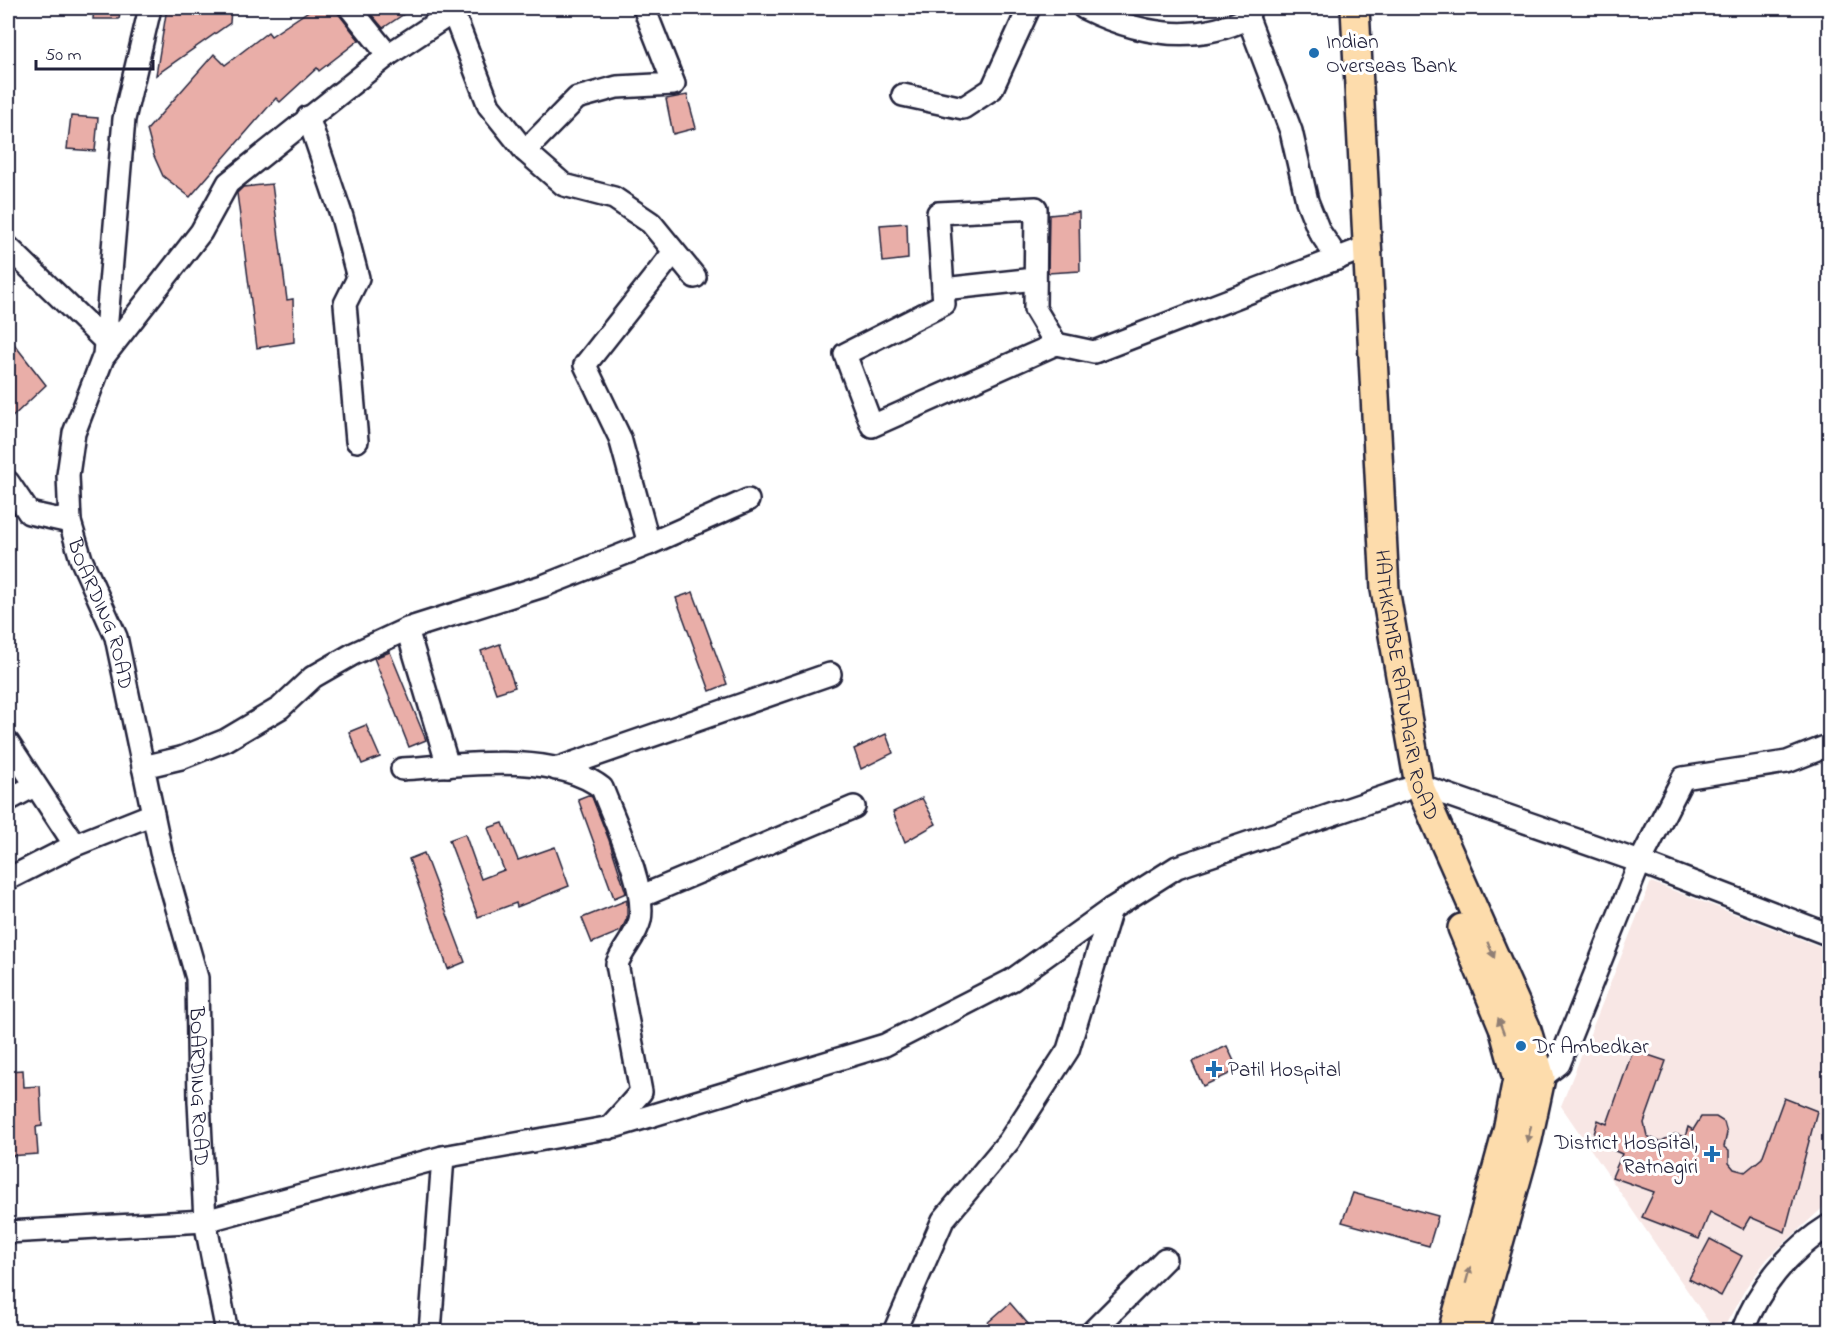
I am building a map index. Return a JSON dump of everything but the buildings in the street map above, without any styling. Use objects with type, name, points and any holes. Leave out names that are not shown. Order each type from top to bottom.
[{"type":"main road","points":[[1341,8],[1345,51],[1352,253]]},
{"type":"main road","name":"HATHKAMBE RATNAGIRI ROAD","points":[[1355,8],[1352,253],[1385,589],[1412,788],[1526,1027],[1529,1078],[1528,1139],[1474,1332]]},
{"type":"main road","points":[[1452,1332],[1507,1131],[1529,1078]]},
{"type":"street","name":"BOARDING ROAD","points":[[150,8],[124,119],[105,349],[74,433],[68,475],[70,522],[81,559],[116,637],[161,852],[197,978],[199,1101],[206,1221],[227,1332]]},
{"type":"street","points":[[350,8],[388,55]]},
{"type":"street","points":[[525,151],[577,98],[617,87],[674,84],[644,8]]},
{"type":"street","points":[[903,95],[963,108],[992,89],[1029,8]]},
{"type":"street","points":[[1084,8],[1112,22],[1150,33],[1192,33],[1234,25],[1249,13],[1291,131],[1306,201],[1319,231],[1352,253]]},
{"type":"street","points":[[8,247],[78,317],[105,349],[201,232],[228,183],[388,55],[456,10],[489,106],[525,151],[564,185],[614,198],[651,223],[695,277]]},
{"type":"street","points":[[308,117],[342,217],[357,279],[345,304],[357,441]]},
{"type":"street","points":[[1056,344],[1035,309],[1035,208],[938,213],[944,304],[845,354],[872,426],[1056,344],[1094,352],[1352,253]]},
{"type":"street","points":[[649,544],[620,438],[585,365],[674,252]]},
{"type":"street","points":[[943,290],[1035,279]]},
{"type":"street","points":[[78,317],[108,319]]},
{"type":"street","points":[[8,482],[29,513],[70,522]]},
{"type":"street","points":[[143,766],[181,758],[226,740],[280,708],[313,677],[353,654],[407,629],[543,586],[649,544],[748,500]]},
{"type":"street","points":[[407,629],[448,766]]},
{"type":"street","points":[[556,769],[830,674]]},
{"type":"street","points":[[8,743],[34,786],[75,845]]},
{"type":"street","points":[[1529,1078],[1559,1064],[1640,862],[1683,778],[1787,762],[1830,745]]},
{"type":"street","points":[[402,769],[499,763],[556,769],[592,780],[602,788],[642,896],[637,932],[622,950],[617,964],[641,1092],[609,1128]]},
{"type":"street","points":[[8,800],[34,786]]},
{"type":"street","points":[[8,1232],[206,1221],[443,1157],[609,1128],[885,1045],[1012,980],[1111,909],[1177,867],[1412,788],[1640,862],[1830,935]]},
{"type":"street","points":[[642,896],[854,807]]},
{"type":"street","points":[[8,879],[75,845],[153,814]]},
{"type":"street","points":[[894,1332],[943,1220],[1009,1140],[1068,1050],[1111,909]]},
{"type":"street","points":[[430,1332],[443,1157]]},
{"type":"street","points":[[1742,1332],[1750,1312],[1788,1256],[1809,1238],[1830,1225]]},
{"type":"street","points":[[1809,1238],[1830,1247]]},
{"type":"street","points":[[1092,1332],[1166,1259]]},
{"type":"shaded area","name":"District Hospital, Ratnagiri","points":[[1651,882],[1829,950],[1829,1202],[1768,1258],[1747,1286],[1722,1331],[1715,1331],[1561,1106]]},
{"type":"place","name":"Indian Overseas Bank","points":[[1314,53]]},
{"type":"place","name":"Dr Ambedkar","points":[[1521,1046]]},
{"type":"place","name":"Patil Hospital","points":[[1214,1069]]},
{"type":"place","name":"District Hospital, Ratnagiri","points":[[1712,1154]]}]
